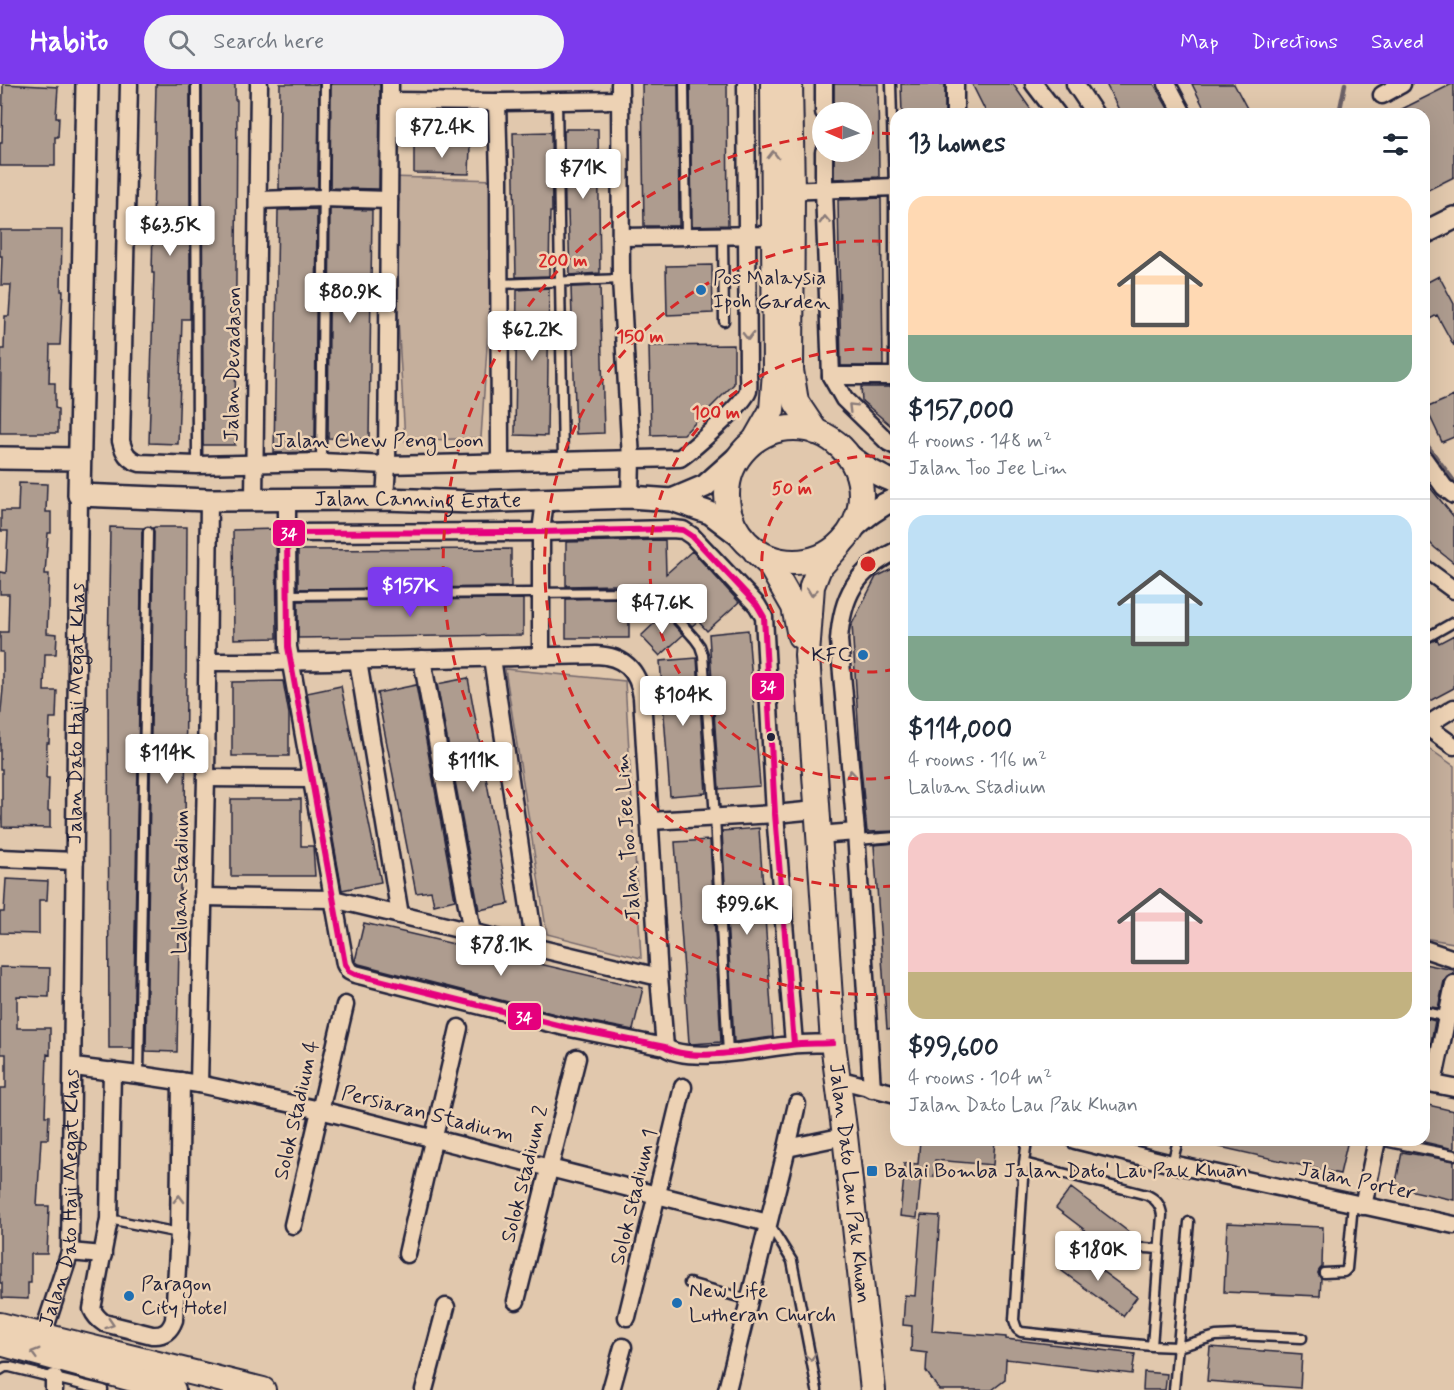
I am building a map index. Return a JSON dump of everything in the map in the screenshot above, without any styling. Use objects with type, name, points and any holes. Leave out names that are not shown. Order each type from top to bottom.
[{"type":"main road","points":[[749,446],[774,431],[795,428],[816,432],[832,441],[846,453],[856,471],[860,491],[859,511],[846,536],[825,555],[807,561],[788,562],[769,558],[746,542],[730,516],[727,494],[731,472],[772,410],[775,372],[773,84]]},
{"type":"main road","points":[[790,84],[791,370],[796,402],[816,432]]},
{"type":"main road","name":"Jalan Dato Lau Pak Khuan","points":[[846,536],[819,568],[812,586],[807,655],[833,1043],[873,1390]]},
{"type":"main road","name":"Jalan Dato Lau Pak Khuan","points":[[746,542],[770,565],[794,607],[807,655]]},
{"type":"main road","points":[[0,1325],[263,1390]]},
{"type":"main road","points":[[0,1343],[173,1390]]},
{"type":"street","name":"Jalan Dato Haji Megat Khas","points":[[42,1337],[70,1252],[74,1067],[79,459],[87,84]]},
{"type":"street","name":"Jalan Chew Peng Loon","points":[[129,84],[121,441],[123,450],[133,461],[197,465],[321,462],[387,465],[680,458],[738,405],[747,390],[746,84]]},
{"type":"street","name":"Jalan Devadason","points":[[254,500],[259,84]]},
{"type":"street","points":[[384,499],[387,465],[390,84]]},
{"type":"street","points":[[824,84],[824,102]]},
{"type":"street","points":[[955,84],[955,108]]},
{"type":"street","points":[[1034,84],[1052,108]]},
{"type":"street","points":[[1075,84],[1091,108]]},
{"type":"street","points":[[1168,84],[1180,108]]},
{"type":"street","points":[[1382,95],[1402,84]]},
{"type":"street","points":[[390,101],[557,100],[620,92],[621,279],[632,459],[630,497]]},
{"type":"street","points":[[497,102],[500,462]]},
{"type":"street","points":[[824,162],[831,376],[844,399],[890,443]]},
{"type":"street","points":[[621,237],[774,235],[778,198],[784,191],[890,188]]},
{"type":"street","points":[[258,200],[324,198],[389,200]]},
{"type":"street","points":[[1430,230],[1454,218]]},
{"type":"street","points":[[831,376],[890,376]]},
{"type":"street","name":"Jalan Canning Estate","points":[[79,495],[209,500],[384,499],[472,502],[630,497],[672,500],[705,486],[749,446]]},
{"type":"street","points":[[846,453],[866,469],[890,480]]},
{"type":"street","points":[[0,458],[79,459]]},
{"type":"street","points":[[1430,467],[1444,487],[1454,495]]},
{"type":"street","name":"Laluan Stadium","points":[[199,1084],[209,500]]},
{"type":"street","points":[[287,500],[288,647],[345,964],[351,973],[565,1027],[665,1047],[670,1051],[686,1054],[728,1053],[794,1044],[833,1043]]},
{"type":"street","points":[[541,656],[541,532],[545,500]]},
{"type":"street","points":[[672,500],[710,513],[746,542]]},
{"type":"street","points":[[846,536],[869,514],[890,502]]},
{"type":"street","points":[[286,533],[672,529],[683,530],[692,536],[757,605],[763,613],[765,622],[775,814],[794,1044]]},
{"type":"street","points":[[872,1089],[856,836],[839,640],[840,619],[850,592],[858,580],[878,561],[890,554]]},
{"type":"street","points":[[1430,572],[1454,590]]},
{"type":"street","name":"Jalan Too Jee Lim","points":[[207,662],[607,655],[623,662],[636,677],[642,697],[665,1047]]},
{"type":"street","points":[[422,658],[472,932]]},
{"type":"street","points":[[492,658],[535,948]]},
{"type":"street","points":[[358,661],[400,915]]},
{"type":"street","points":[[1430,724],[1454,708]]},
{"type":"street","points":[[1430,730],[1454,746]]},
{"type":"street","points":[[206,778],[311,779]]},
{"type":"street","points":[[650,821],[816,810]]},
{"type":"street","points":[[818,835],[856,836]]},
{"type":"street","points":[[0,858],[75,861]]},
{"type":"street","points":[[203,897],[333,899],[659,976]]},
{"type":"street","points":[[1430,951],[1454,958]]},
{"type":"street","points":[[1430,1076],[1450,1017],[1454,984]]},
{"type":"street","name":"Solok Stadium 4","points":[[293,1225],[345,1005]]},
{"type":"street","points":[[407,1254],[459,1028]]},
{"type":"street","name":"Solok Stadium 2","points":[[516,1301],[577,1058]]},
{"type":"street","name":"Persiaran Stadium","points":[[74,1067],[199,1084],[320,1110],[768,1223]]},
{"type":"street","points":[[112,1071],[109,1219],[92,1309],[94,1315],[105,1323],[160,1336],[167,1333],[174,1320],[179,1233],[181,1081]]},
{"type":"street","points":[[837,1079],[890,1094]]},
{"type":"street","points":[[1430,1082],[1454,1088]]},
{"type":"street","name":"Solok Stadium 1","points":[[627,1317],[683,1087]]},
{"type":"street","points":[[727,1390],[797,1104]]},
{"type":"street","points":[[787,1148],[845,1136]]},
{"type":"street","name":"Jalan Porter","points":[[1099,1146],[1454,1225]]},
{"type":"street","points":[[1358,1205],[1376,1146]]},
{"type":"street","points":[[70,1252],[103,1255]]},
{"type":"street","points":[[424,1390],[446,1307]]},
{"type":"street","points":[[611,1390],[623,1347]]},
{"type":"lane","points":[[196,84],[197,465]]},
{"type":"lane","points":[[321,462],[325,84]]},
{"type":"lane","points":[[684,84],[686,236]]},
{"type":"lane","points":[[891,84],[892,108]]},
{"type":"lane","points":[[557,100],[563,461]]},
{"type":"lane","points":[[723,236],[724,321]]},
{"type":"lane","points":[[500,284],[621,279]]},
{"type":"lane","points":[[139,1075],[148,531]]},
{"type":"lane","points":[[287,595],[645,592],[658,600],[698,642],[703,655],[715,817],[728,1053]]},
{"type":"lane","points":[[1430,636],[1454,622]]},
{"type":"lane","points":[[856,836],[890,837]]},
{"type":"lane","points":[[1430,1013],[1450,1017]]},
{"type":"lane","points":[[1026,1146],[1014,1320],[1017,1329],[1026,1333],[1178,1347],[1216,1336],[1302,1338]]},
{"type":"lane","points":[[1172,1164],[1176,1146]]},
{"type":"lane","points":[[1408,1146],[1454,1155]]},
{"type":"lane","points":[[1024,1163],[1152,1197],[1156,1201],[1161,1210],[1152,1346]]},
{"type":"lane","points":[[1324,1273],[1344,1272],[1347,1269],[1358,1205]]},
{"type":"lane","points":[[109,1219],[179,1233]]},
{"type":"lane","points":[[1174,1390],[1189,1222]]},
{"type":"lane","points":[[768,1223],[792,1261],[817,1390]]},
{"type":"lane","points":[[1126,1262],[1137,1248],[1159,1249]]},
{"type":"lane","points":[[689,1283],[749,1299]]},
{"type":"lane","points":[[0,1370],[10,1367],[54,1384],[103,1390]]},
{"type":"shaded area","points":[[390,177],[498,180],[481,438],[405,441]]},
{"type":"shaded area","points":[[505,669],[625,681],[641,958],[547,934]]},
{"type":"shaded area","points":[[1430,749],[1454,766],[1454,943],[1430,939]]},
{"type":"building","points":[[3,84],[58,87],[56,117],[59,117],[58,137],[55,137],[55,166],[0,166]]},
{"type":"building","points":[[156,84],[190,84],[190,319],[182,319],[178,444],[149,443]]},
{"type":"building","points":[[202,84],[235,84],[235,100],[237,100],[235,445],[203,445]]},
{"type":"building","points":[[280,84],[319,84],[318,188],[279,189]]},
{"type":"building","points":[[331,84],[380,84],[379,189],[330,188]]},
{"type":"building","points":[[642,84],[678,84],[679,226],[644,226]]},
{"type":"building","points":[[690,84],[727,84],[728,225],[692,226]]},
{"type":"building","points":[[834,84],[878,84],[879,177],[834,179],[834,162],[872,162],[872,102],[834,102]]},
{"type":"building","points":[[901,84],[945,84],[945,108],[902,108]]},
{"type":"building","points":[[972,84],[1013,84],[1030,108],[984,108]]},
{"type":"building","points":[[1106,84],[1154,84],[1168,108],[1118,108]]},
{"type":"building","points":[[1192,84],[1234,84],[1247,108],[1204,108]]},
{"type":"building","points":[[1454,84],[1454,177],[1430,189],[1430,108],[1404,108]]},
{"type":"building","points":[[566,129],[598,129],[600,273],[570,275],[568,211],[565,211],[564,131]]},
{"type":"building","points":[[551,132],[552,212],[550,212],[549,276],[516,277],[513,133]]},
{"type":"building","points":[[414,145],[470,146],[469,174],[414,173]]},
{"type":"building","points":[[881,198],[883,366],[841,366],[838,200]]},
{"type":"building","points":[[317,209],[315,438],[311,438],[311,452],[274,453],[278,210]]},
{"type":"building","points":[[330,209],[372,210],[369,439],[328,438]]},
{"type":"building","points":[[0,230],[62,230],[61,291],[63,291],[60,345],[50,345],[49,383],[55,383],[58,433],[0,433],[1,349],[4,349],[5,316],[9,316],[11,285],[1,285]]},
{"type":"building","points":[[712,265],[713,313],[667,315],[666,266]]},
{"type":"building","points":[[1439,276],[1454,304],[1454,346],[1437,315],[1430,319],[1430,281]]},
{"type":"building","points":[[600,286],[604,433],[576,434],[571,287]]},
{"type":"building","points":[[549,288],[547,436],[515,435],[517,290]]},
{"type":"building","points":[[734,345],[734,384],[684,434],[651,435],[649,346]]},
{"type":"building","points":[[861,387],[890,387],[890,425],[862,401]]},
{"type":"building","points":[[1454,396],[1454,437],[1442,442],[1430,416],[1430,406]]},
{"type":"building","points":[[19,483],[47,484],[46,512],[51,512],[51,533],[48,533],[45,574],[49,574],[47,633],[57,634],[56,654],[45,654],[44,691],[57,691],[56,718],[50,718],[49,743],[47,743],[46,778],[49,778],[50,828],[2,827],[0,721],[3,652],[0,652],[0,632],[8,632],[9,594],[0,594],[0,572],[6,573],[8,531],[1,531],[1,511],[18,511]]},
{"type":"building","points":[[1430,487],[1454,517],[1454,563],[1430,543]]},
{"type":"building","points":[[110,527],[143,528],[133,1048],[109,1048]]},
{"type":"building","points":[[187,527],[185,836],[181,836],[177,1052],[146,1051],[153,528]]},
{"type":"building","points":[[276,529],[277,638],[234,639],[233,530]]},
{"type":"building","points":[[665,540],[666,574],[692,551],[739,602],[707,631],[698,621],[692,626],[673,606],[679,600],[665,584],[566,586],[566,542]]},
{"type":"building","points":[[511,549],[511,587],[298,589],[298,550]]},
{"type":"building","points":[[890,570],[890,831],[867,832],[852,624],[876,577]]},
{"type":"building","points":[[629,598],[629,638],[566,638],[566,599]]},
{"type":"building","points":[[523,599],[523,635],[298,638],[298,601]]},
{"type":"building","points":[[664,614],[683,635],[660,656],[641,636]]},
{"type":"building","points":[[748,630],[760,786],[719,789],[709,634]]},
{"type":"building","points":[[1454,635],[1454,688],[1430,701],[1430,642],[1437,639],[1439,643]]},
{"type":"building","points":[[697,658],[706,793],[670,796],[660,661]]},
{"type":"building","points":[[468,678],[509,904],[479,910],[437,684]]},
{"type":"building","points":[[283,681],[289,714],[289,756],[232,756],[232,682]]},
{"type":"building","points":[[416,685],[455,900],[434,905],[431,891],[416,893],[377,693]]},
{"type":"building","points":[[341,686],[381,882],[342,890],[307,693]]},
{"type":"building","points":[[231,799],[301,799],[301,846],[313,846],[315,876],[231,876]]},
{"type":"building","points":[[759,828],[773,1037],[734,1042],[722,831]]},
{"type":"building","points":[[710,840],[721,1042],[691,1044],[689,1043],[675,842]]},
{"type":"building","points":[[890,844],[890,1029],[887,1029],[874,845]]},
{"type":"building","points":[[6,879],[48,881],[47,900],[39,900],[39,934],[0,933],[0,912],[4,912]]},
{"type":"building","points":[[364,923],[643,988],[633,1030],[567,1017],[359,964],[355,961]]},
{"type":"building","points":[[1430,965],[1454,970],[1454,974],[1444,981],[1438,1008],[1430,1007]]},
{"type":"building","points":[[0,967],[50,968],[49,997],[17,996],[17,1028],[50,1028],[45,1116],[49,1116],[48,1139],[41,1139],[37,1206],[49,1206],[47,1254],[31,1254],[31,1283],[28,1283],[28,1299],[2,1298],[2,1283],[0,1283],[0,1088],[6,1088],[6,1054],[0,1054]]},
{"type":"building","points":[[1430,1020],[1435,1021],[1430,1048]]},
{"type":"building","points":[[1430,1105],[1454,1111],[1454,1149],[1430,1143]]},
{"type":"building","points":[[920,1146],[995,1146],[993,1165],[935,1160],[934,1177],[921,1176],[917,1218],[900,1216],[904,1163],[918,1164]]},
{"type":"building","points":[[1215,1146],[1347,1146],[1340,1174]]},
{"type":"building","points":[[1402,1152],[1454,1161],[1454,1200],[1395,1187]]},
{"type":"building","points":[[1071,1188],[1130,1233],[1115,1253],[1056,1208]]},
{"type":"building","points":[[921,1215],[940,1216],[932,1331],[1006,1337],[1006,1339],[1135,1354],[1132,1374],[1006,1359],[1005,1380],[992,1390],[939,1390],[926,1371],[927,1353],[911,1351],[912,1326],[903,1325],[905,1295],[915,1296]]},
{"type":"building","points":[[1227,1223],[1323,1227],[1322,1267],[1318,1273],[1321,1279],[1320,1296],[1224,1292]]},
{"type":"building","points":[[1072,1249],[1137,1297],[1123,1316],[1058,1268]]},
{"type":"building","points":[[1210,1347],[1302,1354],[1300,1388],[1207,1381]]},
{"type":"building","points":[[1144,1372],[1167,1374],[1165,1390],[1143,1390]]},
{"type":"waterway","points":[[1340,108],[1345,84]]},
{"type":"waterway","points":[[1430,449],[1454,481]]},
{"type":"transit line","name":"34","points":[[794,1044],[775,814],[764,617],[757,605],[692,536],[683,530],[672,529],[287,533],[288,647],[345,964],[349,971],[565,1027],[665,1047],[676,1052],[726,1054],[795,1044],[833,1043]]},
{"type":"place","name":"Pos Malaysia Ipoh Garden","points":[[701,290]]},
{"type":"place","name":"KFC","points":[[863,655]]},
{"type":"place","name":"Balai Bomba Jalan Dato' Lau Pak Khuan","points":[[872,1171]]},
{"type":"place","name":"Paragon City Hotel","points":[[129,1296]]},
{"type":"place","name":"New Life Lutheran Church","points":[[677,1303]]}]
